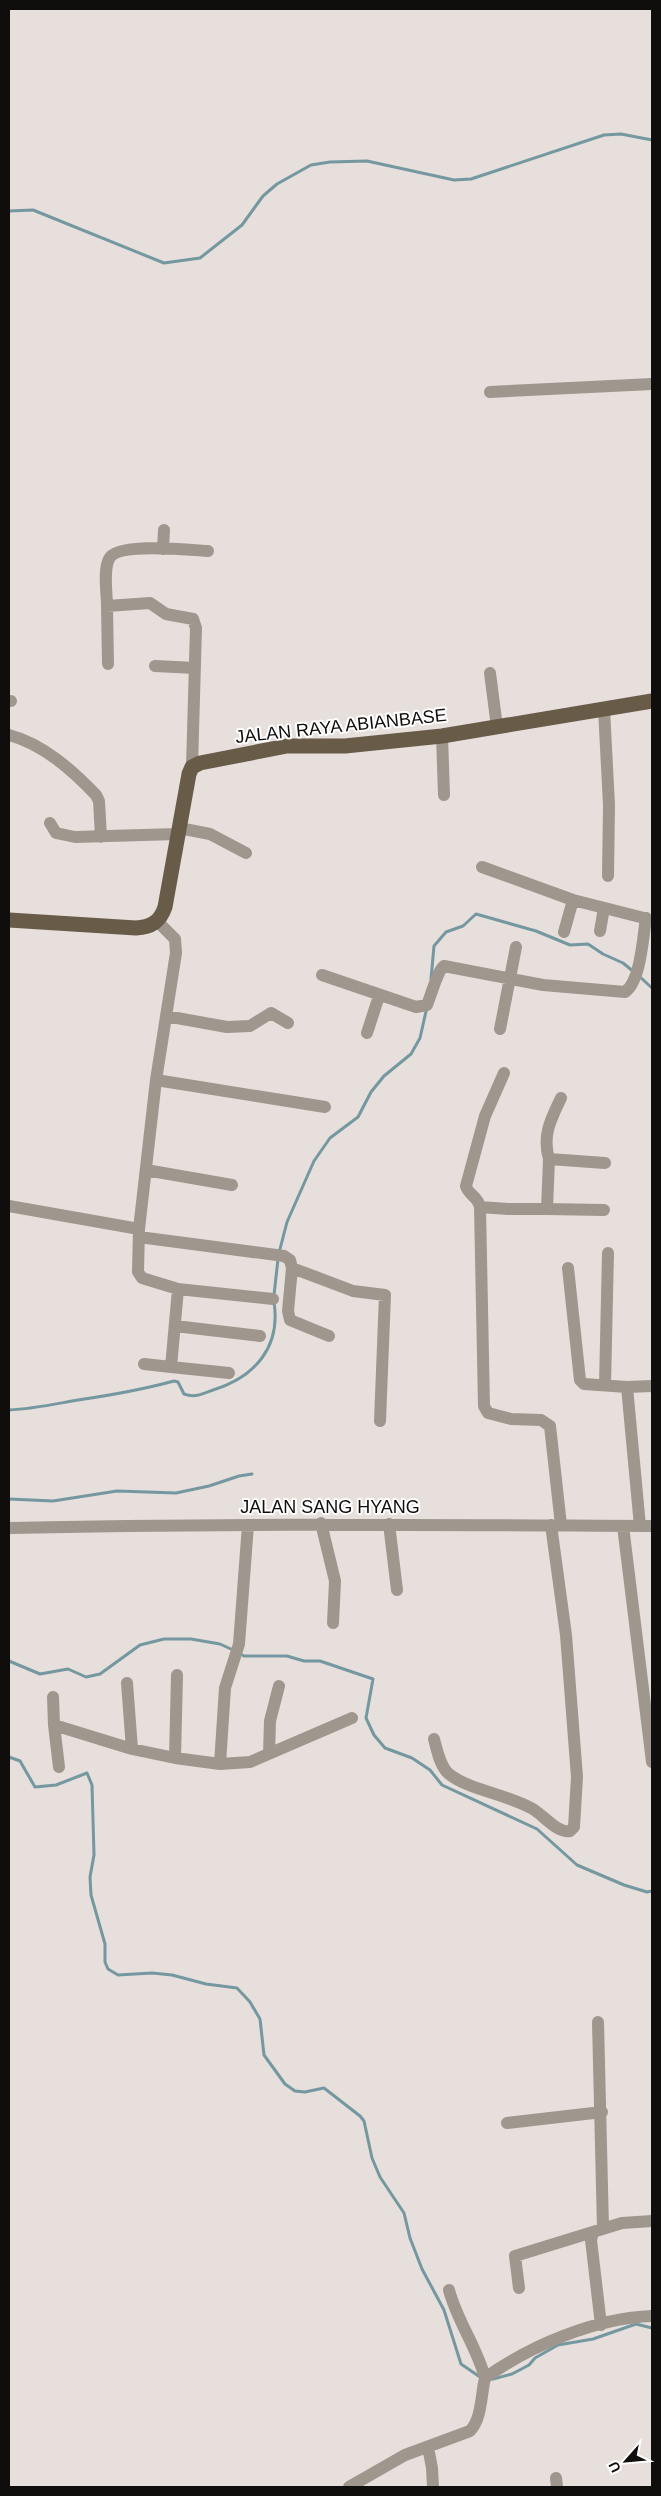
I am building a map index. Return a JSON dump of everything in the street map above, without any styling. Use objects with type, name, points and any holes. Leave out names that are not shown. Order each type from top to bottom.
[{"type":"main road","name":"JALAN RAYA ABIANBASE","points":[[192,767],[228,756],[287,746],[345,746],[442,736],[652,701]]},
{"type":"main road","points":[[9,920],[136,928],[146,927],[157,922],[165,907],[178,831],[192,767]]},
{"type":"street","points":[[490,392],[652,384]]},
{"type":"street","points":[[163,549],[164,530]]},
{"type":"street","points":[[108,664],[107,564],[109,557],[121,550],[208,551]]},
{"type":"street","points":[[107,606],[150,603],[166,614],[193,619],[196,628],[192,767]]},
{"type":"street","points":[[155,666],[195,668]]},
{"type":"street","points":[[490,673],[497,727]]},
{"type":"street","points":[[604,709],[609,805],[608,876]]},
{"type":"street","points":[[9,734],[23,738],[54,757],[96,796],[99,801],[101,837]]},
{"type":"street","points":[[442,736],[444,795]]},
{"type":"street","points":[[50,822],[56,833],[64,836],[101,837],[178,831],[210,834],[246,853]]},
{"type":"street","points":[[322,975],[416,1007],[427,1005],[436,986],[439,970],[444,966],[509,977],[543,986],[600,988],[617,992],[628,990],[636,972],[649,919],[573,900],[482,866]]},
{"type":"street","points":[[564,932],[573,900]]},
{"type":"street","points":[[600,931],[604,908]]},
{"type":"street","points":[[157,922],[176,942],[156,1080],[139,1233],[138,1268],[140,1275],[178,1290],[273,1298]]},
{"type":"street","points":[[500,1029],[516,947]]},
{"type":"street","points":[[367,1033],[380,996]]},
{"type":"street","points":[[166,1016],[227,1027],[250,1026],[271,1013],[288,1023]]},
{"type":"street","points":[[434,1739],[442,1764],[449,1774],[473,1787],[506,1796],[533,1809],[561,1830],[570,1831],[574,1827],[577,1776],[556,1525],[550,1426],[541,1420],[512,1419],[488,1413],[484,1406],[480,1207],[478,1198],[468,1192],[466,1186],[485,1116],[504,1073]]},
{"type":"street","points":[[156,1080],[325,1107]]},
{"type":"street","points":[[548,1209],[549,1159],[546,1148],[546,1131],[561,1098]]},
{"type":"street","points":[[549,1159],[605,1163]]},
{"type":"street","points":[[146,1170],[232,1185]]},
{"type":"street","points":[[9,1206],[139,1233],[284,1256],[290,1260],[292,1268],[288,1311],[290,1320],[329,1336]]},
{"type":"street","points":[[480,1207],[508,1210],[604,1210]]},
{"type":"street","points":[[605,1385],[608,1253]]},
{"type":"street","points":[[292,1268],[353,1291],[385,1295],[380,1421]]},
{"type":"street","points":[[568,1268],[580,1380],[584,1384],[627,1387],[652,1386]]},
{"type":"street","points":[[171,1367],[178,1290]]},
{"type":"street","points":[[175,1326],[260,1336]]},
{"type":"street","points":[[144,1364],[229,1373]]},
{"type":"street","points":[[627,1387],[646,1526]]},
{"type":"street","points":[[322,1523],[335,1580],[332,1624]]},
{"type":"street","name":"JALAN SANG HYANG","points":[[9,1528],[63,1525],[322,1523],[646,1526]]},
{"type":"street","points":[[389,1524],[397,1590]]},
{"type":"street","points":[[220,1764],[225,1688],[239,1644],[248,1525]]},
{"type":"street","points":[[623,1526],[652,1762]]},
{"type":"street","points":[[175,1758],[176,1675]]},
{"type":"street","points":[[126,1683],[132,1749]]},
{"type":"street","points":[[269,1754],[270,1721],[279,1686]]},
{"type":"street","points":[[53,1697],[59,1767]]},
{"type":"street","points":[[54,1725],[132,1749],[175,1758],[220,1764],[240,1764],[269,1754],[352,1718]]},
{"type":"street","points":[[598,2022],[602,2112],[598,2230],[591,2240],[601,2325]]},
{"type":"street","points":[[507,2123],[602,2112]]},
{"type":"street","points":[[519,2288],[515,2256],[622,2223],[652,2221]]},
{"type":"street","points":[[349,2487],[405,2455],[465,2434],[474,2427],[485,2378],[482,2365],[452,2302],[449,2290]]},
{"type":"street","points":[[485,2378],[506,2363],[550,2341],[625,2319],[652,2316]]},
{"type":"street","points":[[428,2447],[433,2487]]},
{"type":"waterway","points":[[9,211],[33,210],[164,263],[200,258],[242,225],[263,196],[277,184],[311,165],[330,162],[367,161],[454,180],[471,179],[604,135],[621,134],[652,140]]},
{"type":"waterway","points":[[431,979],[434,946],[446,932],[463,926],[476,914],[536,931],[570,945],[588,944],[603,954],[623,963],[634,972]]},
{"type":"waterway","points":[[639,976],[652,988]]},
{"type":"waterway","points":[[279,1253],[287,1222],[314,1161],[330,1138],[358,1117],[371,1092],[384,1076],[411,1054],[420,1038],[427,1007]]},
{"type":"waterway","points":[[274,1295],[278,1259]]},
{"type":"waterway","points":[[9,1410],[115,1394],[174,1381],[178,1382],[184,1394],[192,1396],[228,1384],[253,1368],[269,1346],[275,1318],[274,1302]]},
{"type":"waterway","points":[[9,1499],[53,1501],[117,1491],[176,1493],[252,1474]]},
{"type":"waterway","points":[[9,1661],[40,1674],[68,1669],[86,1677],[100,1674],[140,1645],[164,1639],[191,1639],[220,1644],[233,1650]]},
{"type":"waterway","points":[[239,1653],[244,1656],[287,1656],[304,1661],[320,1661],[373,1679],[366,1718],[374,1735],[385,1748],[412,1758],[430,1770],[442,1785],[537,1829],[577,1865],[624,1885],[647,1892],[652,1891]]},
{"type":"waterway","points":[[9,1757],[20,1761],[35,1787],[56,1785],[87,1773],[92,1785],[94,1855],[90,1877],[91,1895],[105,1944],[105,1962],[108,1969],[118,1975],[152,1973],[172,1975],[206,1984],[237,1988],[250,2002],[260,2019],[264,2055],[285,2084],[295,2091],[305,2092],[324,2088],[364,2121],[372,2158],[380,2177],[404,2213],[410,2238],[422,2269],[444,2310],[461,2364],[480,2377]]},
{"type":"waterway","points":[[493,2379],[512,2374],[558,2345],[593,2339],[636,2324],[652,2328]]}]
